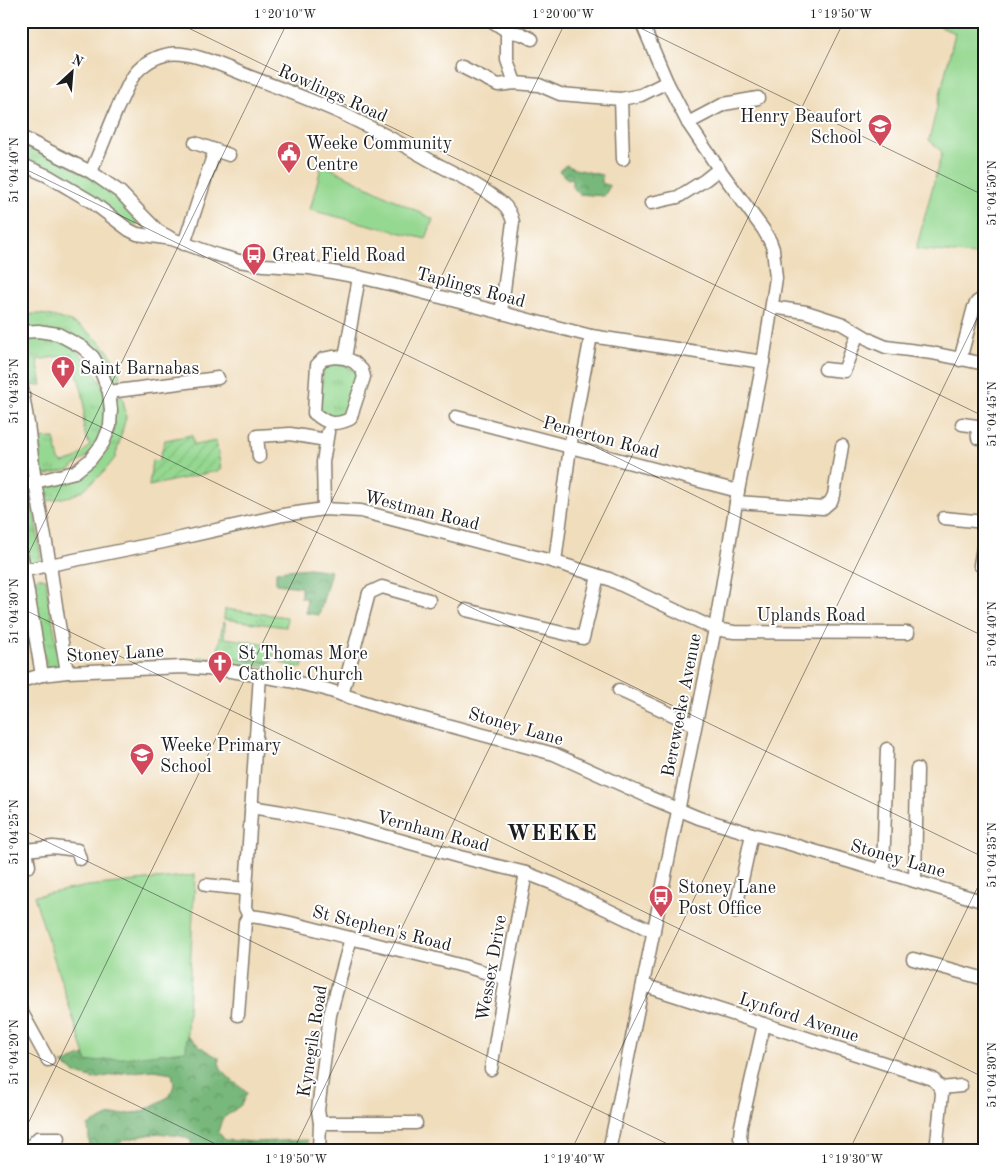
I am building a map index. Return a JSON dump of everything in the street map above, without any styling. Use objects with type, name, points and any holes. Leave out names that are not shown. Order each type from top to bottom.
[{"type":"street","points":[[492,21],[507,31],[522,34],[532,39]]},
{"type":"street","name":"Bereweeke Avenue","points":[[609,1151],[715,629],[737,496],[764,362],[776,278],[773,249],[763,229],[688,123],[667,82],[641,21]]},
{"type":"street","points":[[507,31],[507,60],[515,83]]},
{"type":"street","name":"Rowlings Road","points":[[91,172],[125,92],[132,78],[144,64],[166,54],[194,56],[212,62],[350,118],[461,177],[504,204],[513,222],[501,313]]},
{"type":"street","points":[[462,67],[498,85],[515,83],[539,85],[560,94],[621,98],[641,95],[667,82]]},
{"type":"street","points":[[621,98],[623,159]]},
{"type":"street","points":[[688,123],[724,104],[758,98]]},
{"type":"street","name":"Taplings Road","points":[[21,137],[91,172],[120,192],[158,231],[178,242]]},
{"type":"street","points":[[195,143],[229,156]]},
{"type":"street","points":[[178,242],[215,150]]},
{"type":"street","name":"Taplings Road","points":[[21,164],[48,176],[92,202],[137,234],[178,242],[239,261],[264,265],[310,268],[359,277],[591,336],[764,362]]},
{"type":"street","points":[[652,202],[678,197],[719,169]]},
{"type":"street","points":[[137,234],[147,220]]},
{"type":"street","points":[[345,358],[359,277]]},
{"type":"street","points":[[960,360],[974,307],[977,302],[985,297]]},
{"type":"street","points":[[772,307],[806,312],[827,318],[843,324],[886,348],[985,364]]},
{"type":"street","points":[[21,332],[38,330],[58,334],[82,347],[93,357],[100,369],[109,392],[111,410],[110,426],[103,443],[90,460],[75,472],[21,484]]},
{"type":"street","points":[[825,369],[844,371],[858,333]]},
{"type":"street","points":[[554,562],[570,447],[591,336]]},
{"type":"street","points":[[345,358],[354,362],[362,370],[364,377],[350,419],[340,423],[330,423],[314,413],[317,366],[323,359],[345,358]]},
{"type":"street","points":[[109,392],[218,378]]},
{"type":"street","points":[[21,384],[35,482],[68,672]]},
{"type":"street","name":"Pemerton Road","points":[[456,417],[570,447],[737,496],[823,508],[831,501],[834,495],[842,446]]},
{"type":"street","points":[[324,509],[322,462],[330,423]]},
{"type":"street","points":[[962,424],[980,429]]},
{"type":"street","points":[[259,457],[257,436],[290,434],[326,440]]},
{"type":"street","name":"Westman Road","points":[[25,570],[283,515],[324,509],[361,511],[554,562],[609,579],[715,629]]},
{"type":"street","points":[[950,514],[985,522]]},
{"type":"street","points":[[980,565],[985,536]]},
{"type":"street","points":[[21,552],[25,570],[27,624],[42,675]]},
{"type":"street","points":[[466,610],[584,638],[598,576]]},
{"type":"street","points":[[342,695],[369,592],[382,587],[430,600]]},
{"type":"street","name":"Uplands Road","points":[[715,629],[734,632],[908,633]]},
{"type":"street","name":"Stoney Lane","points":[[21,681],[42,675],[68,672],[183,667],[260,675],[290,681],[554,754],[700,818],[985,902]]},
{"type":"street","points":[[238,1015],[245,922],[249,916],[245,908],[260,675]]},
{"type":"street","points":[[618,690],[695,725]]},
{"type":"street","points":[[883,872],[887,749]]},
{"type":"street","points":[[915,882],[917,769]]},
{"type":"street","name":"Vernham Road","points":[[251,807],[346,825],[460,857],[526,873],[554,884],[654,932]]},
{"type":"street","points":[[735,912],[752,834]]},
{"type":"street","points":[[21,836],[29,866]]},
{"type":"street","points":[[26,850],[53,847],[77,850],[80,859]]},
{"type":"street","name":"Wessex Drive","points":[[491,1069],[526,873]]},
{"type":"street","points":[[206,885],[246,889]]},
{"type":"street","name":"St Stephen's Road","points":[[249,916],[265,917],[351,938],[480,970],[506,979]]},
{"type":"street","name":"Kynegils Road","points":[[319,1151],[320,1123],[318,1110],[330,1015],[351,938]]},
{"type":"street","points":[[913,959],[985,979]]},
{"type":"street","name":"Lynford Avenue","points":[[643,985],[933,1079],[941,1088]]},
{"type":"street","points":[[21,1011],[48,1060]]},
{"type":"street","points":[[744,1151],[740,1138],[741,1126],[764,1024]]},
{"type":"street","points":[[936,1151],[941,1088],[961,1086]]},
{"type":"street","points":[[320,1123],[416,1123]]},
{"type":"street","points":[[26,1151],[38,1138],[59,1138]]},
{"type":"green space","points":[[941,21],[985,21],[985,256],[916,249],[942,152],[929,140],[955,33],[940,27]]},
{"type":"green space","points":[[21,144],[60,160],[114,192],[137,215],[137,224],[132,225],[21,160]]},
{"type":"green space","points":[[322,164],[433,219],[426,239],[310,210]]},
{"type":"green space","points":[[566,165],[602,175],[602,183],[610,186],[604,196],[579,194],[572,186],[572,178],[568,179],[559,171]]},
{"type":"green space","points":[[35,314],[68,321],[81,327],[91,335],[106,348],[112,357],[123,387],[113,387],[91,349],[21,328],[21,315]]},
{"type":"green space","points":[[21,339],[51,339],[70,346],[82,356],[101,382],[107,421],[91,453],[69,470],[38,477],[34,439],[54,438],[59,460],[63,463],[76,459],[90,445],[84,428],[82,390],[72,354],[37,360],[42,385],[26,386]]},
{"type":"green space","points":[[334,363],[349,367],[357,372],[357,381],[347,407],[340,414],[330,416],[324,414],[320,409],[323,371],[329,364]]},
{"type":"green space","points":[[122,396],[126,417],[115,458],[103,473],[82,491],[71,496],[48,501],[44,487],[62,483],[86,470],[115,401]]},
{"type":"green space","points":[[192,435],[194,445],[216,441],[221,470],[149,486],[152,460],[159,461],[165,440]]},
{"type":"green space","points":[[21,490],[31,494],[32,498],[41,558],[39,562],[29,563],[26,555],[21,527]]},
{"type":"green space","points":[[309,568],[331,571],[319,615],[306,613],[307,598],[301,598],[301,587],[276,584],[276,571]]},
{"type":"green space","points":[[38,577],[46,579],[61,668],[47,669],[32,593],[33,582]]},
{"type":"green space","points":[[225,609],[287,617],[286,627],[224,619]]},
{"type":"green space","points":[[223,622],[225,622],[224,638],[271,645],[274,652],[272,662],[217,656]]},
{"type":"green space","points":[[283,654],[304,659],[302,668],[281,663]]},
{"type":"green space","points":[[197,657],[270,663],[269,667],[198,661]]},
{"type":"green space","points":[[195,875],[186,1051],[87,1062],[34,896],[88,886]]},
{"type":"green space","points":[[187,1036],[219,1058],[220,1066],[224,1073],[247,1093],[241,1105],[222,1119],[218,1132],[225,1140],[256,1142],[308,1140],[307,1151],[191,1151],[191,1140],[181,1136],[158,1133],[123,1140],[118,1146],[119,1151],[90,1151],[88,1126],[108,1116],[141,1112],[170,1096],[174,1085],[172,1073],[154,1070],[122,1073],[94,1079],[77,1074],[62,1064],[84,1055],[87,1062],[186,1050]]},
{"type":"place","name":"Henry Beaufort School","points":[[880,147]]},
{"type":"place","name":"Weeke Community Centre","points":[[289,174]]},
{"type":"place","name":"Great Field Road","points":[[254,276]]},
{"type":"place","name":"Saint Barnabas","points":[[63,389]]},
{"type":"place","name":"St Thomas More Catholic Church","points":[[220,684]]},
{"type":"place","name":"Weeke Primary School","points":[[142,776]]},
{"type":"place","name":"Stoney Lane Post Office","points":[[661,918]]},
{"type":"district","name":"WEEKE","points":[[552,832]]}]
